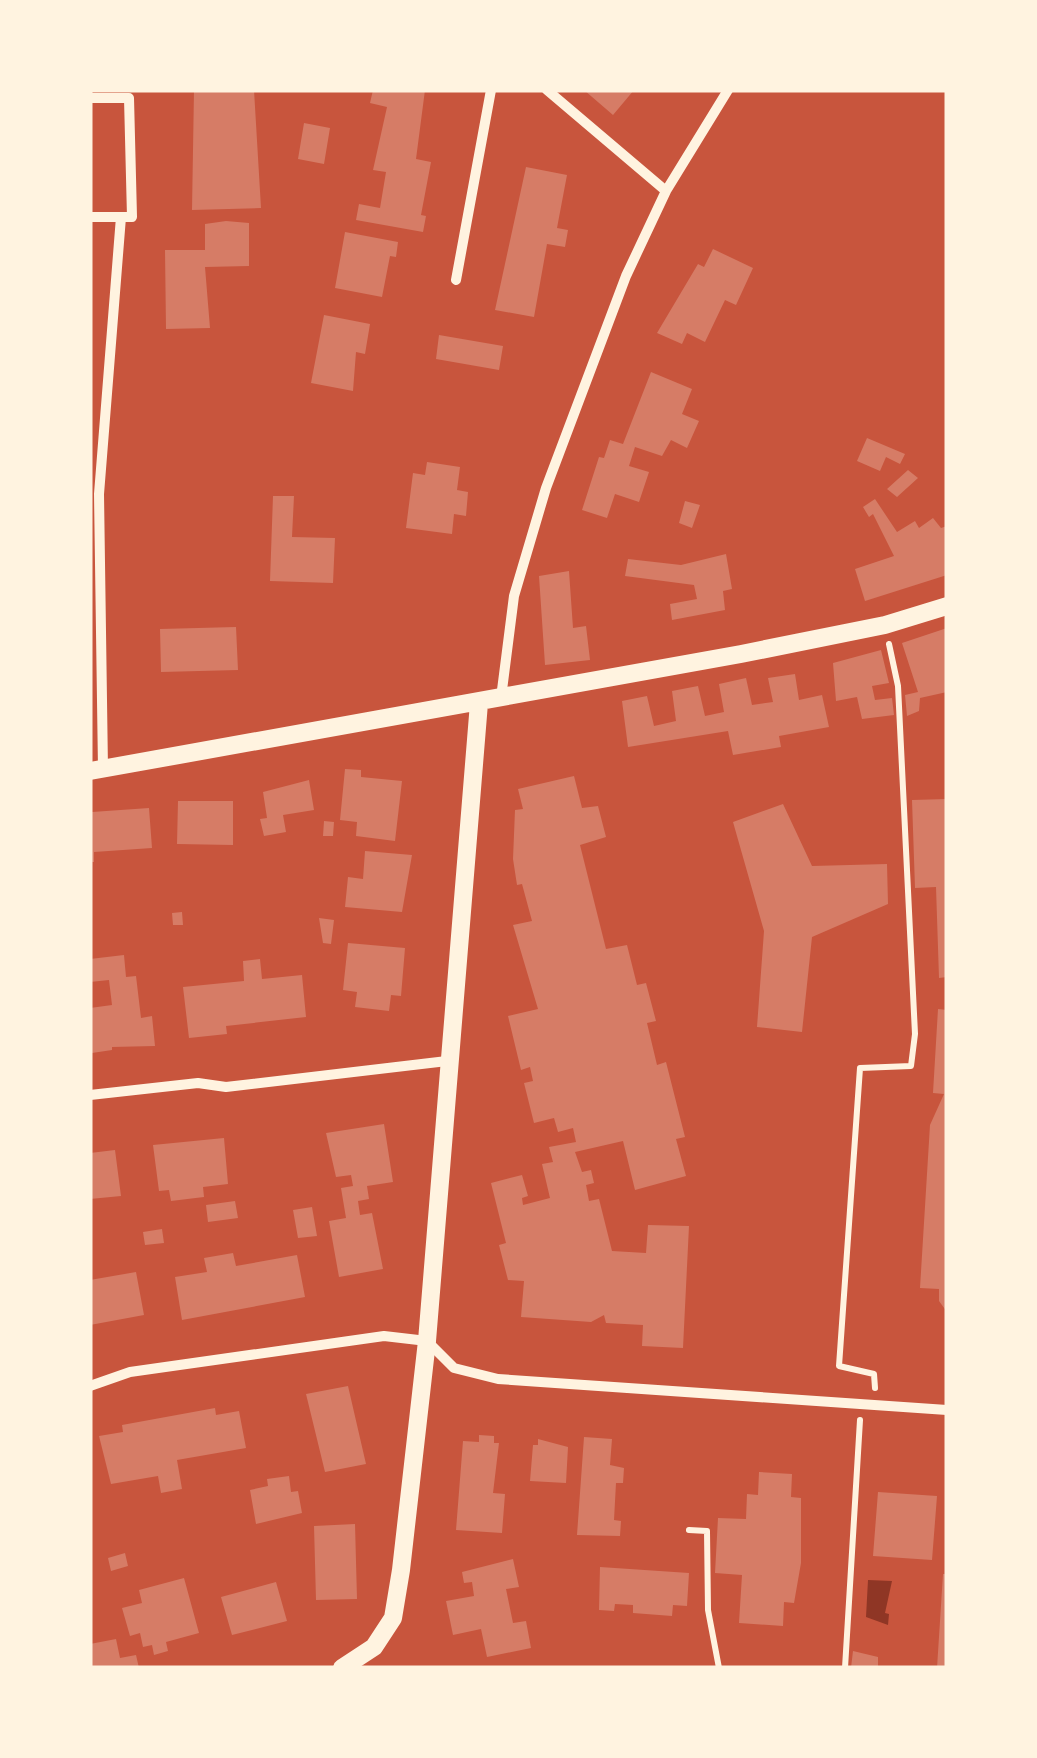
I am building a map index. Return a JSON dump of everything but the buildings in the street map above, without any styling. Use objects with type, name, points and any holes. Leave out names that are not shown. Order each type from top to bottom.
[{"type":"street","points":[[456,280],[491,90]]},
{"type":"street","points":[[548,90],[666,191]]},
{"type":"street","points":[[501,699],[514,596],[546,488],[626,276],[666,191],[728,90]]},
{"type":"street","points":[[90,98],[129,98],[132,217],[90,217]]},
{"type":"street","points":[[121,217],[99,494],[96,770],[501,699],[885,625],[947,606]]},
{"type":"street","points":[[342,1668],[374,1647],[393,1618],[427,1341],[479,703]]},
{"type":"street","points":[[90,1095],[198,1083],[226,1087],[447,1061]]},
{"type":"street","points":[[90,1386],[130,1372],[341,1339],[384,1336],[427,1341],[454,1368],[498,1379],[947,1410]]},
{"type":"path","points":[[875,1404],[874,1374],[839,1366],[860,1068],[910,1066],[915,1034],[898,686],[885,625]]},
{"type":"path","points":[[845,1668],[861,1404]]},
{"type":"path","points":[[689,1530],[707,1531],[708,1610],[719,1668]]},
{"type":"shaded area","points":[[868,1580],[892,1581],[885,1613],[889,1614],[888,1625],[866,1617]]}]
